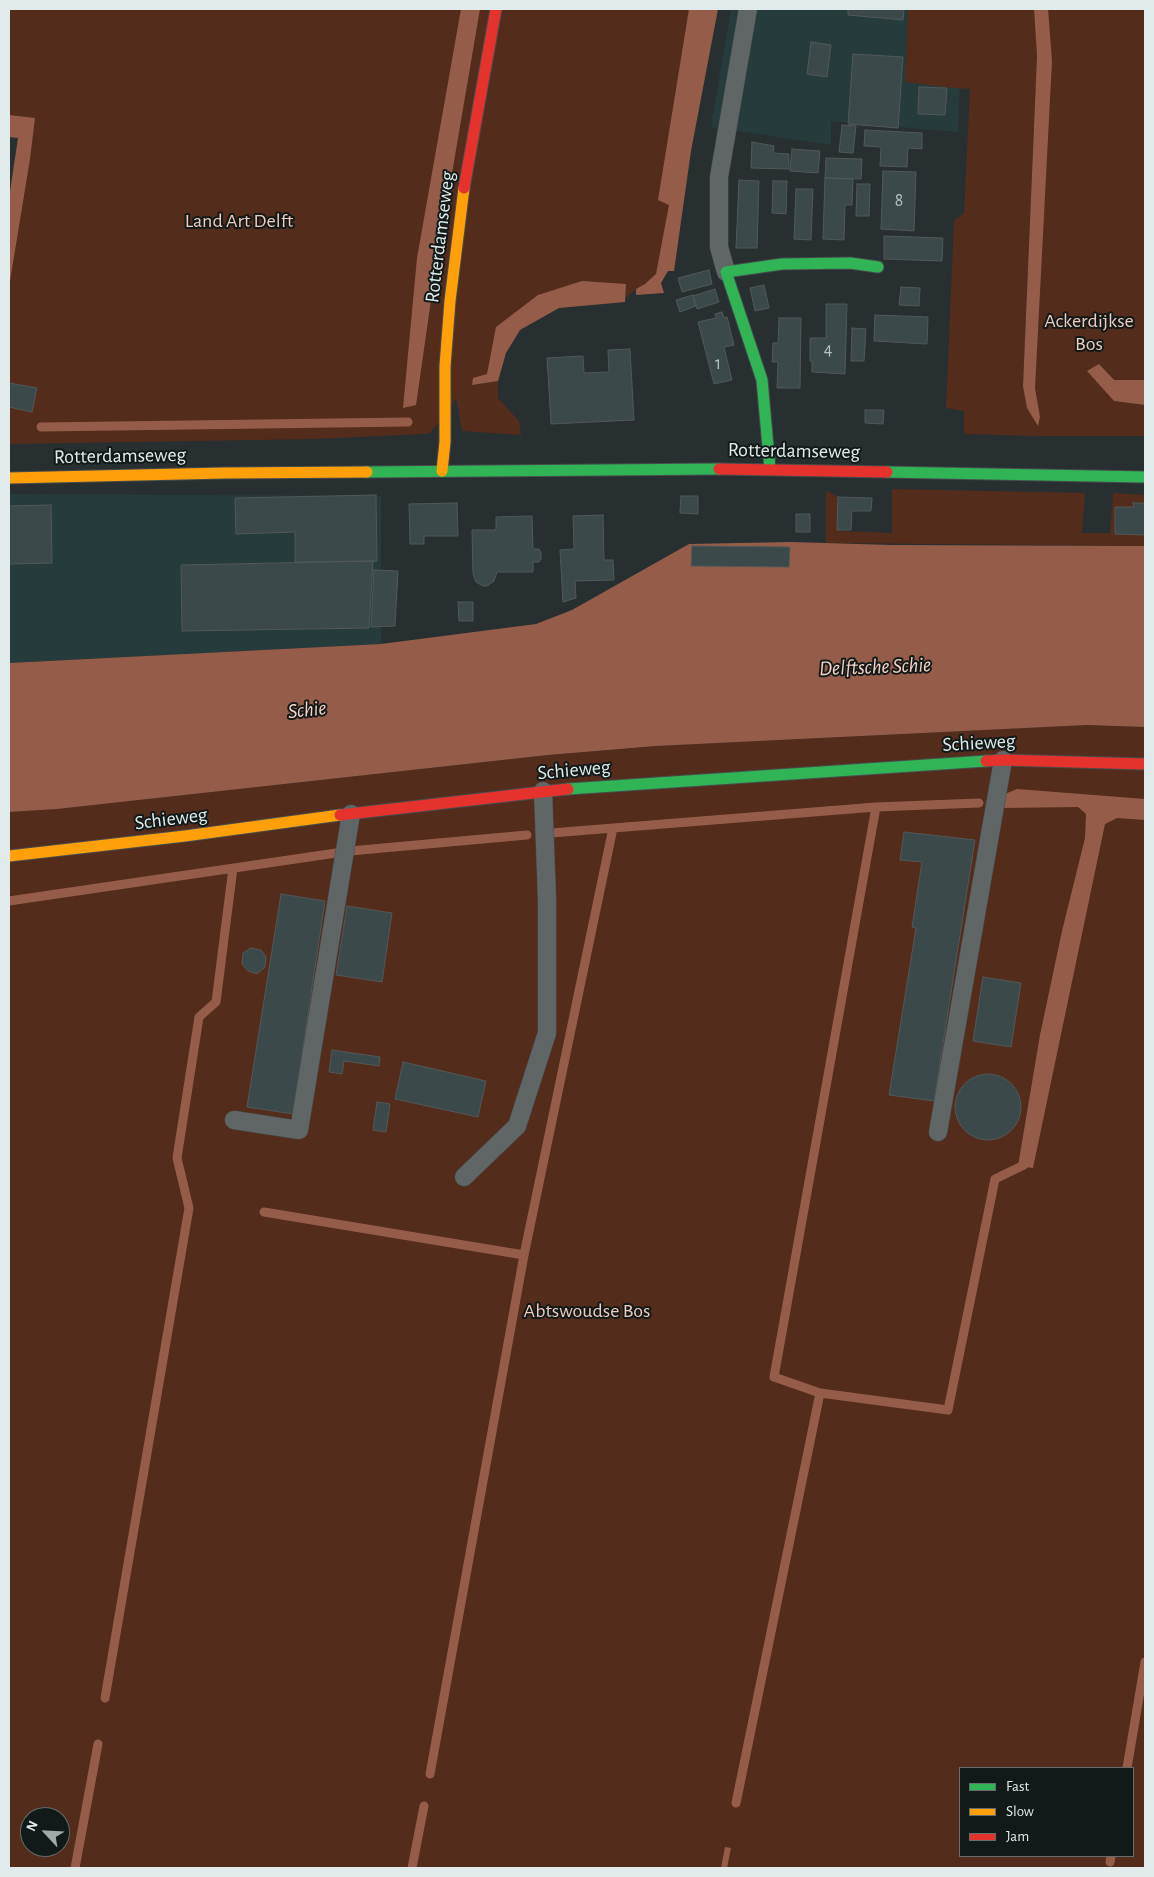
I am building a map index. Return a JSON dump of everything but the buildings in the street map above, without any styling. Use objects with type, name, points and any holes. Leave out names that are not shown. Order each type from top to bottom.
[{"type":"street","name":"Rotterdamseweg","points":[[442,471],[445,442],[445,366],[452,291],[466,175],[496,9]]},
{"type":"street","points":[[770,469],[762,380],[726,272],[782,264],[850,263],[878,267]]},
{"type":"street","name":"Rotterdamseweg","points":[[9,478],[224,473],[770,469],[1145,477]]},
{"type":"street","name":"Schieweg","points":[[9,856],[203,834],[350,822],[543,791],[1003,760],[1145,764]]},
{"type":"lane","points":[[726,272],[719,247],[719,177],[748,9]]},
{"type":"lane","points":[[938,1132],[1003,760]]},
{"type":"lane","points":[[464,1177],[517,1126],[546,1033],[547,899],[543,791]]},
{"type":"lane","points":[[234,1120],[299,1130],[350,822]]},
{"type":"shaded area","points":[[731,9],[963,9],[958,132],[831,121],[831,145],[711,127]]},
{"type":"shaded area","points":[[9,494],[381,496],[381,644],[9,663]]},
{"type":"green space","name":"Land Art Delft","points":[[9,9],[706,9],[656,287],[636,289],[625,298],[626,290],[567,297],[511,327],[492,378],[473,385],[498,381],[498,398],[519,421],[521,435],[462,431],[456,398],[430,433],[424,434],[315,439],[9,444],[9,239],[26,130],[9,127]]},
{"type":"green space","name":"Ackerdijkse Bos","points":[[908,9],[1034,9],[1037,56],[1023,386],[1030,393],[1043,9],[1145,9],[1145,397],[1114,401],[1145,405],[1145,436],[964,434],[964,411],[946,408],[954,221],[964,213],[970,89],[905,82]]},
{"type":"green space","points":[[892,489],[1085,493],[1082,533],[1110,533],[1113,493],[1145,495],[1145,546],[826,543],[826,491],[840,498],[840,531],[892,533]]},
{"type":"green space","name":"Abtswoudse Bos","points":[[1087,725],[1145,727],[1145,1868],[9,1868],[9,812],[57,809],[548,755],[656,746]]},
{"type":"water","points":[[461,9],[480,9],[434,279],[416,405],[403,408],[417,258]]},
{"type":"water","points":[[689,9],[718,9],[691,151],[674,271],[668,271],[661,283],[664,293],[636,295],[636,289],[656,274],[669,205],[658,200]]},
{"type":"water","points":[[1034,9],[1048,9],[1052,61],[1035,388],[1040,417],[1038,426],[1027,408],[1023,386],[1037,56]]},
{"type":"water","points":[[9,115],[35,118],[9,287],[9,198],[18,138],[9,137]]},
{"type":"water","points":[[582,281],[626,284],[625,302],[559,308],[520,330],[506,353],[498,381],[472,385],[473,378],[487,374],[496,327],[538,295]]},
{"type":"water","points":[[1099,364],[1114,380],[1145,380],[1145,405],[1114,401],[1087,371]]},
{"type":"water","points":[[791,542],[892,545],[1145,546],[1145,727],[1087,725],[656,746],[548,755],[57,809],[9,812],[9,663],[381,644],[536,624],[572,610],[689,544]]},
{"type":"water","points":[[1017,789],[1145,799],[1145,820],[1117,818],[1105,824],[1033,1168],[1018,1166],[1040,1035],[1062,931],[1085,838],[1086,814],[1078,807],[1000,808],[1005,794]]},
{"type":"water","points":[[725,1847],[731,1848],[727,1868],[721,1868]]},
{"type":"waterway","points":[[41,427],[408,422]]},
{"type":"waterway","points":[[551,833],[876,807],[979,803]]},
{"type":"waterway","points":[[736,1803],[820,1393],[774,1377],[876,807]]},
{"type":"waterway","points":[[264,1212],[524,1255],[613,828]]},
{"type":"waterway","points":[[9,901],[350,851],[527,835]]},
{"type":"waterway","points":[[105,1698],[189,1208],[177,1158],[199,1017],[216,1002],[233,868]]},
{"type":"waterway","points":[[820,1393],[948,1410],[995,1179],[1024,1165],[1026,1156]]},
{"type":"waterway","points":[[430,1774],[524,1255]]},
{"type":"waterway","points":[[1127,1767],[1145,1662]]},
{"type":"waterway","points":[[75,1868],[98,1744]]},
{"type":"waterway","points":[[412,1868],[424,1806]]},
{"type":"waterway","points":[[1110,1862],[1111,1857]]},
{"type":"traffic: fast","points":[[770,469],[762,380],[726,272],[782,264],[850,263],[878,267]]},
{"type":"traffic: fast","points":[[367,472],[719,469]]},
{"type":"traffic: fast","points":[[887,472],[1145,477]]},
{"type":"traffic: fast","points":[[568,789],[986,761]]},
{"type":"traffic: slow","points":[[442,471],[445,442],[445,366],[450,301],[464,188]]},
{"type":"traffic: slow","points":[[9,478],[367,472]]},
{"type":"traffic: slow","points":[[9,856],[185,836],[340,815]]},
{"type":"traffic: jam","points":[[464,188],[496,9]]},
{"type":"traffic: jam","points":[[719,469],[887,472]]},
{"type":"traffic: jam","points":[[986,761],[1145,764]]},
{"type":"traffic: jam","points":[[340,815],[568,789]]},
{"type":"water label","name":"Delftsche Schie","points":[[875,667]]},
{"type":"water label","name":"Schie","points":[[307,710]]}]
